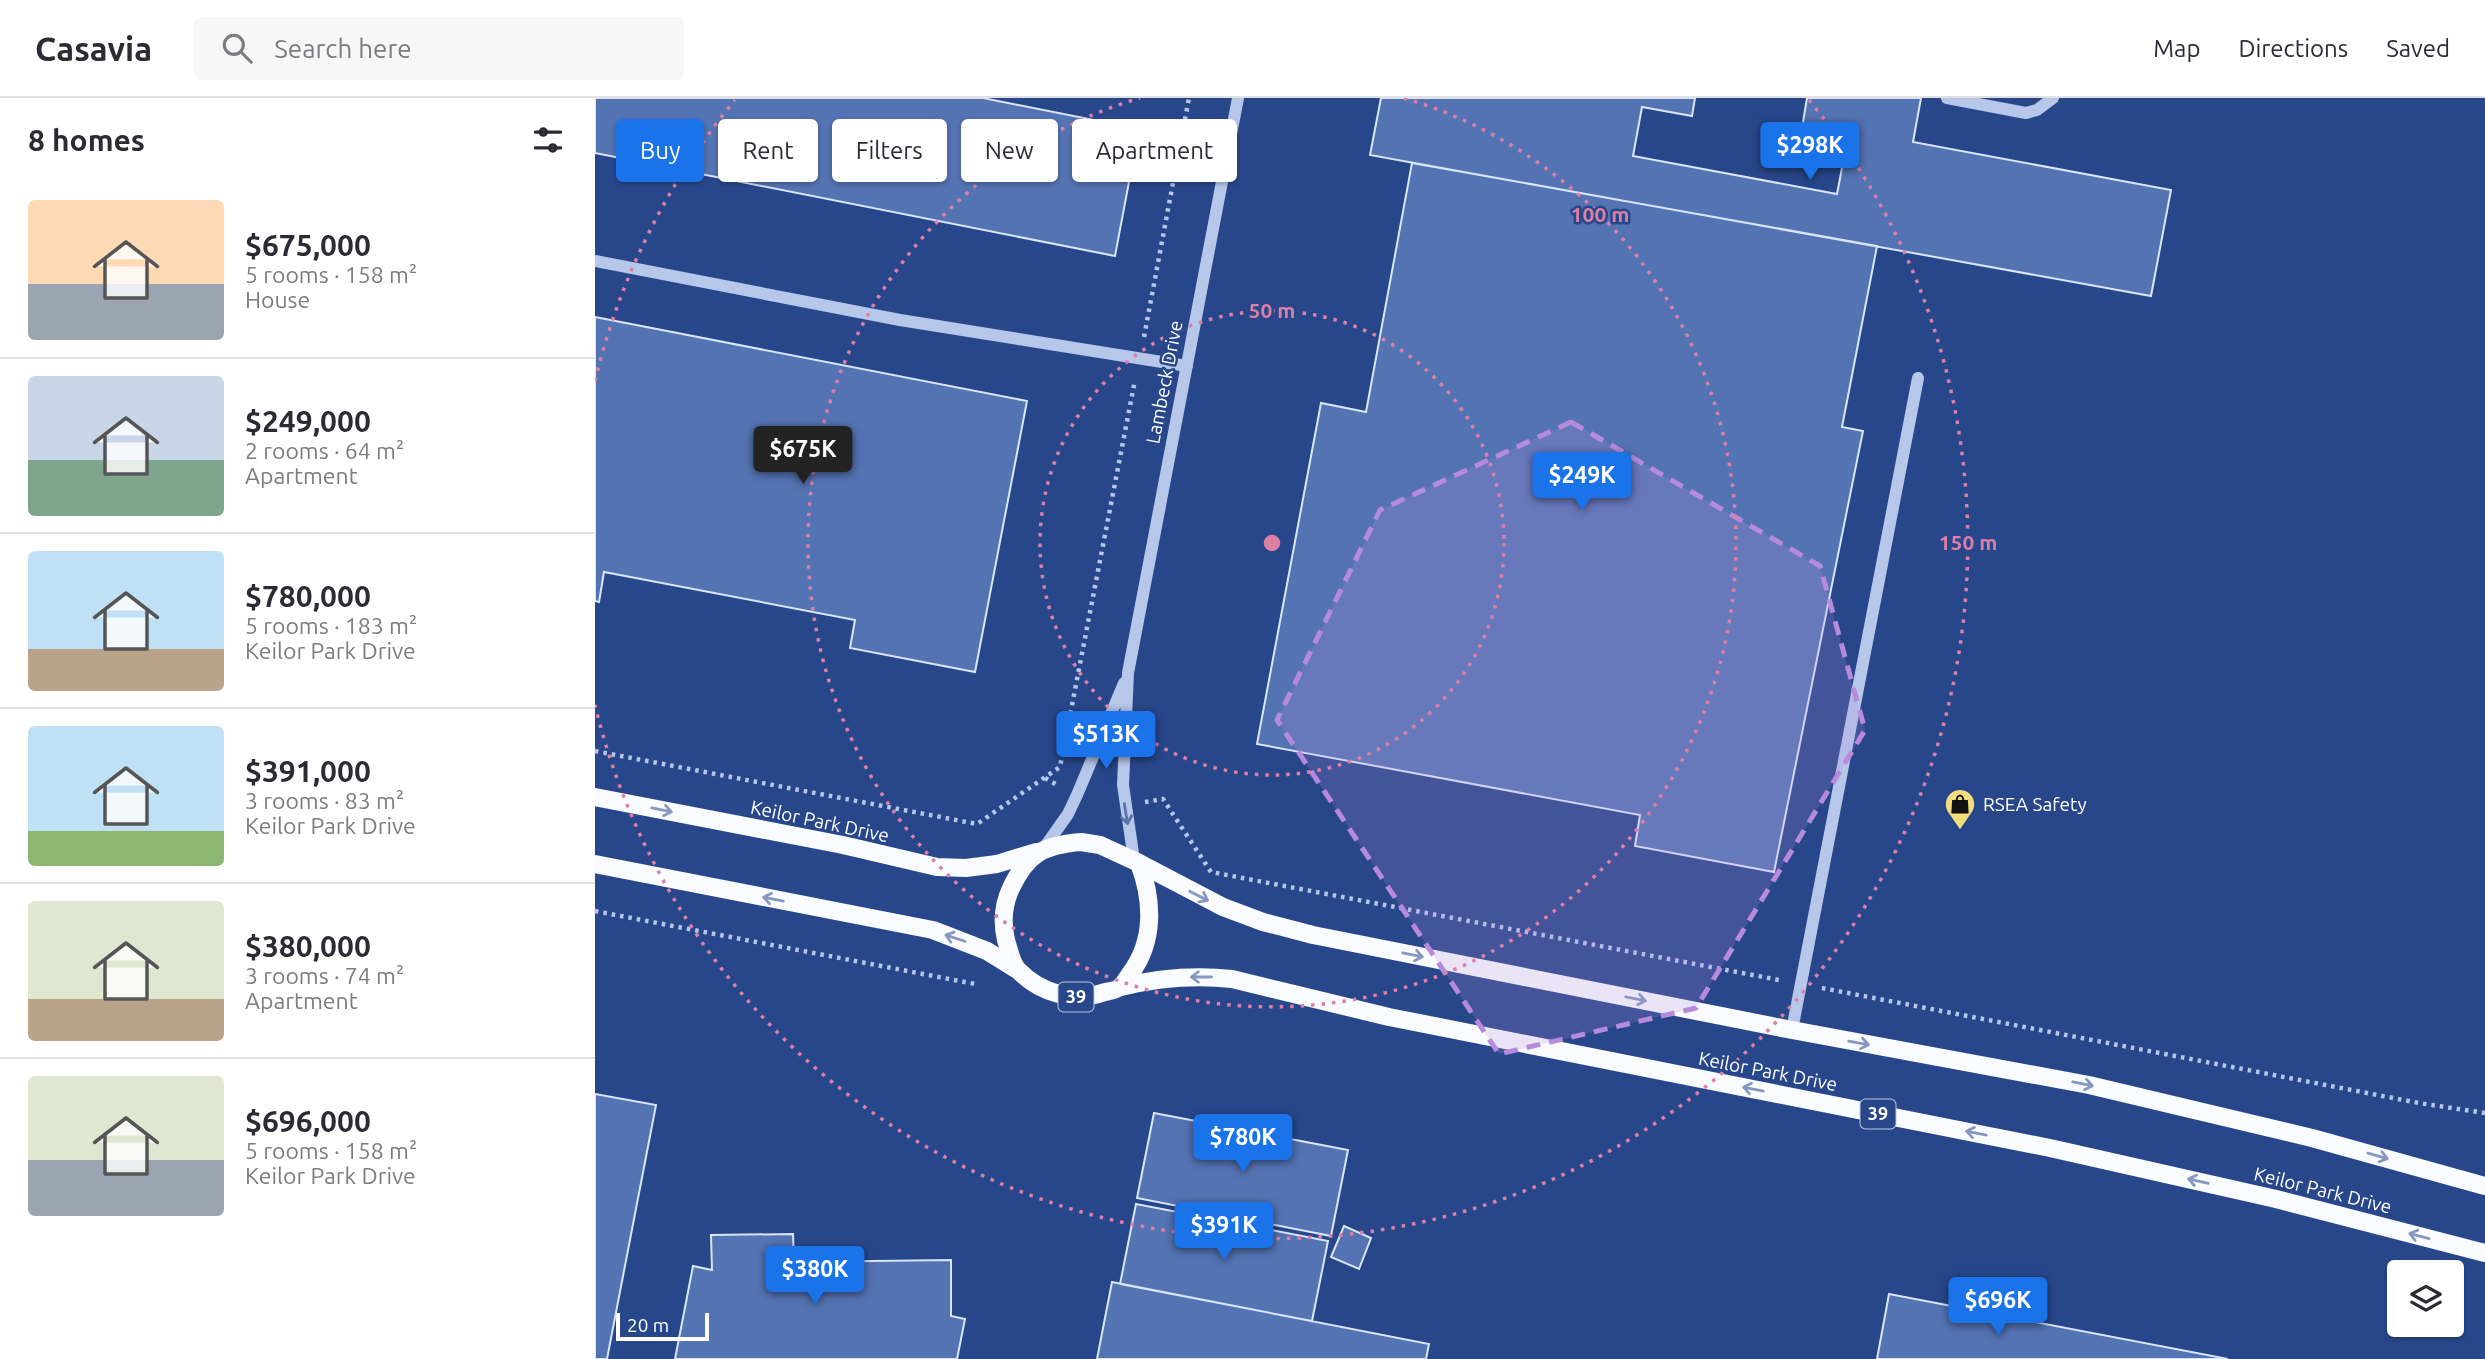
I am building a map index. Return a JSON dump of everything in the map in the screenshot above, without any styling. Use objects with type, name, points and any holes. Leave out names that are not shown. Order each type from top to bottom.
[{"type":"main road","name":"Keilor Park Drive","points":[[595,797],[843,845],[937,867],[966,868],[997,864],[1040,850]]},
{"type":"main road","points":[[1016,968],[1004,932],[1003,912],[1010,890],[1022,869],[1040,850],[1081,842],[1100,845],[1223,907],[1288,928],[1792,1030],[2127,1093],[2312,1138],[2485,1186]]},
{"type":"main road","name":"39","points":[[595,864],[933,930],[976,946],[1016,968],[1046,990],[1078,998],[1121,987],[1136,967],[1149,927],[1150,906],[1147,884],[1137,862]]},
{"type":"main road","name":"Keilor Park Drive","points":[[1121,987],[1149,980],[1206,976],[1232,979],[1402,1020],[2050,1148],[2276,1199],[2485,1253]]},
{"type":"street","name":"Lambeck Drive","points":[[1137,862],[1124,806],[1123,785],[1128,673],[1238,98]]},
{"type":"street","points":[[1947,98],[2027,113],[2037,110],[2053,98]]},
{"type":"street","points":[[595,261],[900,320],[1187,366]]},
{"type":"street","points":[[1792,1030],[1918,378]]},
{"type":"street","name":"Lambeck Drive","points":[[1040,850],[1068,814],[1128,673]]},
{"type":"path","points":[[595,751],[977,824],[1061,767],[1189,98]]},
{"type":"path","points":[[1045,778],[1077,795]]},
{"type":"path","points":[[1124,806],[1163,799],[1211,872],[2419,1103],[2485,1113]]},
{"type":"path","points":[[595,911],[975,984]]},
{"type":"highlighted area","points":[[1571,422],[1820,566],[1865,730],[1696,1008],[1499,1054],[1277,720],[1380,510]]},
{"type":"building","points":[[595,98],[983,98],[1089,119],[1072,119],[1072,182],[1129,182],[1115,256],[741,182],[818,182],[818,119],[718,119],[718,177],[704,175],[704,119],[616,119],[616,157],[595,153]]},
{"type":"building","points":[[1381,98],[1695,98],[1692,116],[1642,107],[1633,156],[1837,194],[1848,136],[1802,128],[1807,98],[1921,98],[1913,142],[2171,190],[2151,296],[1370,155]]},
{"type":"building","points":[[1412,163],[1877,246],[1842,427],[1863,431],[1774,872],[1635,846],[1640,815],[1257,744],[1321,403],[1366,412]]},
{"type":"building","points":[[595,317],[1027,401],[975,672],[850,648],[855,620],[604,572],[599,602],[595,601]]},
{"type":"building","points":[[595,1094],[656,1105],[607,1359],[595,1359]]},
{"type":"building","points":[[1154,1113],[1348,1150],[1331,1236],[1137,1198]]},
{"type":"building","points":[[1136,1204],[1328,1241],[1312,1321],[1120,1284]]},
{"type":"building","points":[[1344,1226],[1371,1238],[1359,1269],[1331,1257]]},
{"type":"building","points":[[793,1234],[794,1262],[951,1260],[951,1316],[965,1319],[957,1359],[675,1359],[693,1266],[712,1270],[711,1235]]},
{"type":"building","points":[[1112,1282],[1429,1344],[1426,1359],[1097,1359]]},
{"type":"building","points":[[1889,1294],[2228,1359],[1877,1359]]},
{"type":"place","name":"RSEA Safety","points":[[1960,831]]}]
